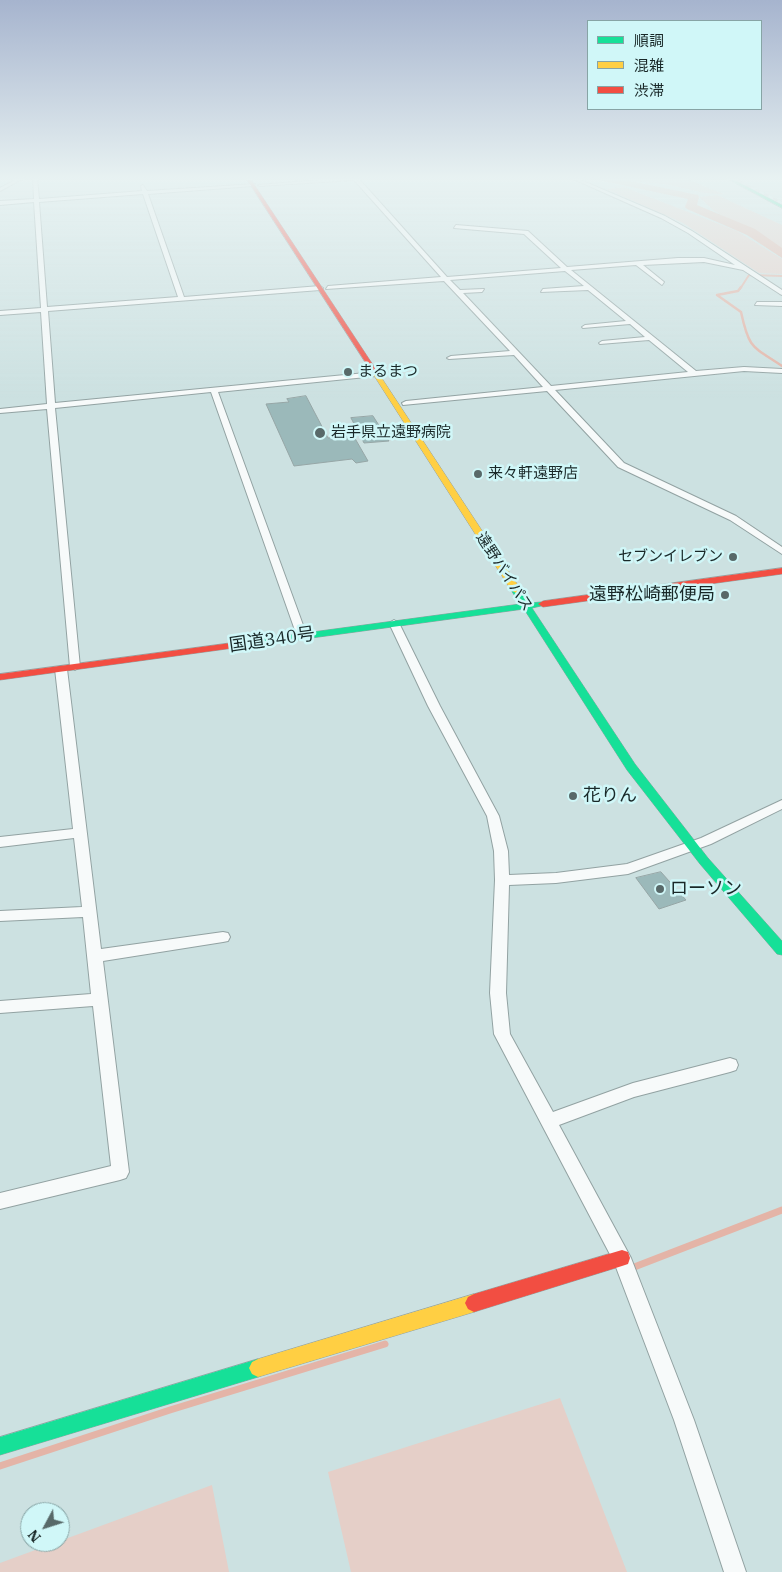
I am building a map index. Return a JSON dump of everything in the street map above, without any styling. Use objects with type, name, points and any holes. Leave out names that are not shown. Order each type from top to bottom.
[{"type":"main road","name":"遠野バイパス","points":[[300,251],[376,374],[631,767],[691,846],[740,905],[782,950]]},
{"type":"main road","name":"遠野バイパス","points":[[324,288],[470,497]]},
{"type":"main road","name":"国道340号","points":[[0,676],[525,606],[546,608],[782,571]]},
{"type":"main road","name":"遠野バイパス","points":[[533,589],[546,608]]},
{"type":"main road","points":[[0,1446],[622,1258]]},
{"type":"street","points":[[39,251],[75,667]]},
{"type":"street","points":[[165,251],[182,299]]},
{"type":"street","points":[[423,251],[458,292],[621,465],[733,518],[782,551]]},
{"type":"street","points":[[547,251],[695,374]]},
{"type":"street","points":[[719,251],[782,293]]},
{"type":"street","points":[[0,313],[637,263],[704,260],[743,268]]},
{"type":"street","points":[[637,263],[662,283]]},
{"type":"street","points":[[543,291],[589,288]]},
{"type":"street","points":[[458,292],[482,290]]},
{"type":"street","points":[[757,304],[782,304]]},
{"type":"street","points":[[585,327],[632,322]]},
{"type":"street","points":[[602,342],[652,338]]},
{"type":"street","points":[[451,358],[515,352]]},
{"type":"street","points":[[406,403],[744,369],[782,372]]},
{"type":"street","points":[[0,411],[376,374]]},
{"type":"street","points":[[214,390],[302,636]]},
{"type":"street","points":[[394,623],[434,706],[493,816],[501,850],[502,880],[498,993],[502,1034],[622,1258],[684,1420],[735,1572]]},
{"type":"street","points":[[0,1201],[120,1172],[61,669]]},
{"type":"street","points":[[502,880],[556,878],[628,869],[706,841],[782,804]]},
{"type":"street","points":[[0,842],[79,833]]},
{"type":"street","points":[[0,916],[88,912]]},
{"type":"street","points":[[95,956],[223,937]]},
{"type":"street","points":[[0,1007],[99,999]]},
{"type":"street","points":[[549,1121],[633,1090],[730,1065]]},
{"type":"shaded area","points":[[726,251],[770,251],[782,259],[782,274],[759,273]]},
{"type":"shaded area","points":[[560,1398],[627,1572],[351,1572],[328,1472]]},
{"type":"shaded area","points":[[212,1485],[229,1572],[0,1572],[0,1563],[30,1552],[70,1552],[70,1537]]},
{"type":"building","name":"岩手県立遠野病院","points":[[306,396],[328,438],[353,435],[368,461],[356,463],[352,459],[294,466],[266,404],[289,402],[287,399]]},
{"type":"building","points":[[373,416],[389,441],[364,443],[351,418]]},
{"type":"building","name":"ローソン","points":[[661,872],[686,900],[659,909],[636,878]]},
{"type":"waterway","points":[[778,251],[782,254]]},
{"type":"waterway","points":[[740,289],[749,275],[782,276]]},
{"type":"waterway","points":[[741,287],[738,291],[717,295],[741,312],[747,333],[753,345],[782,366]]},
{"type":"waterway","points":[[629,1269],[782,1210]]},
{"type":"waterway","points":[[0,1466],[170,1410],[385,1344]]},
{"type":"traffic: fast","points":[[516,590],[631,767],[704,861],[782,950]]},
{"type":"traffic: fast","points":[[238,645],[538,604]]},
{"type":"traffic: fast","points":[[0,1446],[258,1368]]},
{"type":"traffic: slow","points":[[376,374],[516,590]]},
{"type":"traffic: slow","points":[[258,1368],[474,1303]]},
{"type":"traffic: jam","points":[[296,251],[376,374]]},
{"type":"traffic: jam","points":[[543,604],[782,571]]},
{"type":"traffic: jam","points":[[0,677],[238,645]]},
{"type":"traffic: jam","points":[[474,1303],[622,1258]]},
{"type":"place","name":"まるまつ","points":[[348,372]]},
{"type":"place","name":"岩手県立遠野病院","points":[[320,433]]},
{"type":"place","name":"来々軒遠野店","points":[[478,474]]},
{"type":"place","name":"セブンイレブン","points":[[733,557]]},
{"type":"place","name":"遠野松崎郵便局","points":[[725,595]]},
{"type":"place","name":"花りん","points":[[573,796]]},
{"type":"place","name":"ローソン","points":[[660,889]]}]
